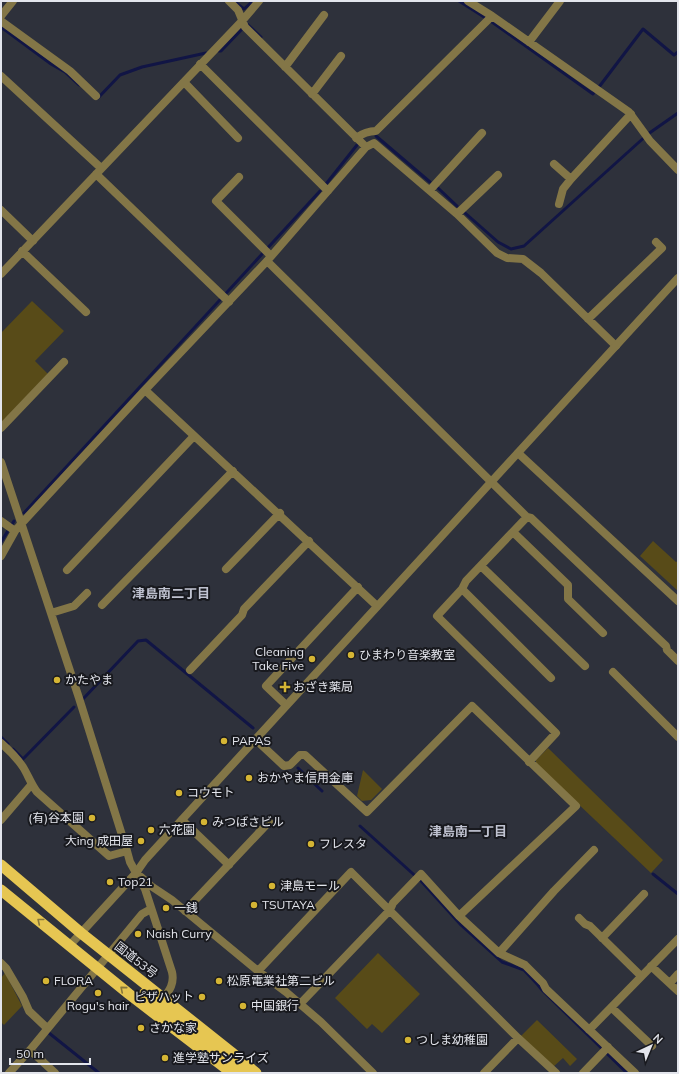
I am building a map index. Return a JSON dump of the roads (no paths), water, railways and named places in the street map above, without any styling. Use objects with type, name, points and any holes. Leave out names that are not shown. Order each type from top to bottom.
[{"type":"highway","name":"国道53号","points":[[1,865],[76,939],[103,961],[129,994],[232,1073]]},
{"type":"highway","points":[[1,874],[76,939]]},
{"type":"highway","name":"国道53号","points":[[1,890],[76,939],[103,961]]},
{"type":"highway","points":[[103,961],[161,1001],[256,1073]]},
{"type":"highway","points":[[161,1001],[244,1073]]},
{"type":"street","points":[[1,16],[13,1]]},
{"type":"street","points":[[229,1],[238,10],[245,27],[366,148]]},
{"type":"street","points":[[1,274],[242,21],[259,1]]},
{"type":"street","points":[[468,1],[492,16],[631,114],[643,132],[678,170]]},
{"type":"street","points":[[529,42],[560,1]]},
{"type":"street","points":[[285,67],[324,15]]},
{"type":"street","points":[[356,138],[368,131],[376,131],[492,16]]},
{"type":"street","points":[[1,21],[70,71],[96,96]]},
{"type":"street","points":[[312,94],[341,56]]},
{"type":"street","points":[[200,64],[328,191]]},
{"type":"street","points":[[1,76],[225,299]]},
{"type":"street","points":[[184,82],[238,138]]},
{"type":"street","points":[[559,204],[563,189],[571,179],[631,114]]},
{"type":"street","points":[[430,190],[482,133]]},
{"type":"street","points":[[1,556],[14,531],[145,390],[225,299],[328,191],[366,148],[374,143],[457,214],[497,253],[507,258],[523,259],[541,273],[616,346]]},
{"type":"street","points":[[554,164],[571,179]]},
{"type":"street","points":[[457,214],[498,175]]},
{"type":"street","points":[[239,177],[216,201],[527,517],[531,518],[666,646],[667,650],[678,660]]},
{"type":"street","points":[[1,210],[33,241]]},
{"type":"street","points":[[588,319],[627,276],[662,248],[656,242]]},
{"type":"street","points":[[22,251],[86,312]]},
{"type":"street","points":[[76,939],[136,873],[145,860],[256,740],[286,705],[678,278]]},
{"type":"street","points":[[1,428],[64,362]]},
{"type":"street","points":[[145,390],[232,472],[280,514],[377,606]]},
{"type":"street","points":[[67,570],[194,436]]},
{"type":"street","points":[[518,453],[678,601]]},
{"type":"street","points":[[1,462],[51,612],[130,862],[145,889],[173,978],[172,987],[161,1001]]},
{"type":"street","points":[[102,605],[232,472]]},
{"type":"street","points":[[226,569],[280,514]]},
{"type":"street","points":[[527,517],[466,581],[462,589],[438,616],[556,733],[529,762]]},
{"type":"street","points":[[3,523],[14,531]]},
{"type":"street","points":[[513,532],[568,585],[568,599],[602,633]]},
{"type":"street","points":[[190,670],[242,615],[244,609],[309,541]]},
{"type":"street","points":[[481,566],[585,666]]},
{"type":"street","points":[[286,705],[266,686],[358,587]]},
{"type":"street","points":[[462,589],[551,678]]},
{"type":"street","points":[[51,612],[74,606],[87,593]]},
{"type":"street","points":[[613,672],[678,737]]},
{"type":"street","points":[[256,740],[284,766],[290,766],[300,756],[305,755],[367,812],[472,706],[576,806],[459,916]]},
{"type":"street","points":[[1,743],[24,767],[31,785],[37,792],[108,856],[127,851]]},
{"type":"street","points":[[1,820],[31,785]]},
{"type":"street","points":[[182,820],[229,865]]},
{"type":"street","points":[[185,911],[269,822]]},
{"type":"street","points":[[499,953],[554,891],[594,850]]},
{"type":"street","points":[[258,971],[351,872],[518,1038],[556,1073]]},
{"type":"street","points":[[136,873],[151,886],[172,900],[300,1004],[321,1022],[372,1073]]},
{"type":"street","points":[[300,1004],[390,910],[393,903],[421,874],[459,916],[499,953],[525,965],[543,983],[546,989],[589,1030],[606,1050],[635,1073]]},
{"type":"street","points":[[602,938],[644,894]]},
{"type":"street","points":[[9,1073],[30,1050],[142,914],[151,909]]},
{"type":"street","points":[[579,918],[641,976]]},
{"type":"street","points":[[589,1030],[678,939]]},
{"type":"street","points":[[1,963],[6,968],[23,997],[29,1011],[47,1028]]},
{"type":"street","points":[[651,966],[678,991]]},
{"type":"street","points":[[670,983],[678,974]]},
{"type":"street","points":[[612,1008],[652,1046]]},
{"type":"street","points":[[484,1073],[518,1038]]},
{"type":"street","points":[[30,1050],[55,1073]]},
{"type":"street","points":[[583,1073],[606,1050]]},
{"type":"waterway","points":[[235,2],[244,9],[253,1]]},
{"type":"waterway","points":[[459,1],[484,17]]},
{"type":"waterway","points":[[492,22],[593,94],[594,92]]},
{"type":"waterway","points":[[246,23],[261,37]]},
{"type":"waterway","points":[[1,27],[51,64],[65,72],[79,85]]},
{"type":"waterway","points":[[219,51],[221,51],[243,28]]},
{"type":"waterway","points":[[599,87],[643,29],[674,55],[678,52]]},
{"type":"waterway","points":[[98,98],[120,75],[142,67],[206,53]]},
{"type":"waterway","points":[[464,212],[498,242],[511,249],[524,246],[648,134],[678,113]]},
{"type":"waterway","points":[[376,136],[430,182]]},
{"type":"waterway","points":[[326,184],[357,145]]},
{"type":"waterway","points":[[438,188],[457,206]]},
{"type":"waterway","points":[[24,513],[320,191]]},
{"type":"waterway","points":[[1,542],[14,521]]},
{"type":"waterway","points":[[83,699],[138,641],[146,640],[253,728]]},
{"type":"waterway","points":[[13,749],[23,759],[74,707]]},
{"type":"waterway","points":[[1,737],[8,744]]},
{"type":"waterway","points":[[298,768],[322,791]]},
{"type":"waterway","points":[[360,826],[422,882],[461,925],[502,962],[524,970],[542,990],[627,1073]]},
{"type":"waterway","points":[[653,874],[678,894]]},
{"type":"waterway","points":[[49,1033],[99,1073]]},
{"type":"place","name":"ひまわり音楽教室","points":[[351,655]]},
{"type":"place","name":"Cleaning Take Five","points":[[312,659]]},
{"type":"place","name":"かたやま","points":[[57,680]]},
{"type":"place","name":"おざき薬局","points":[[285,687]]},
{"type":"place","name":"PAPAS","points":[[224,741]]},
{"type":"place","name":"おかやま信用金庫","points":[[249,778]]},
{"type":"place","name":"コウモト","points":[[179,793]]},
{"type":"place","name":"(有)谷本園","points":[[92,818]]},
{"type":"place","name":"みつばさビル","points":[[204,822]]},
{"type":"place","name":"六花園","points":[[151,830]]},
{"type":"place","name":"大ing 成田屋","points":[[141,841]]},
{"type":"place","name":"フレスタ","points":[[311,844]]},
{"type":"place","name":"Top21","points":[[110,882]]},
{"type":"place","name":"津島モール","points":[[272,886]]},
{"type":"place","name":"TSUTAYA","points":[[254,905]]},
{"type":"place","name":"一銭","points":[[166,908]]},
{"type":"place","name":"Naish Curry","points":[[138,934]]},
{"type":"place","name":"FLORA","points":[[46,981]]},
{"type":"place","name":"松原電業社第二ビル","points":[[219,981]]},
{"type":"place","name":"Rogu's hair","points":[[98,993]]},
{"type":"place","name":"ピザハット","points":[[202,997]]},
{"type":"place","name":"中国銀行","points":[[243,1006]]},
{"type":"place","name":"さかな家","points":[[141,1028]]},
{"type":"place","name":"つしま幼稚園","points":[[408,1040]]},
{"type":"place","name":"進学塾サンライズ","points":[[165,1058]]},
{"type":"district","name":"津島南二丁目","points":[[171,593]]},
{"type":"district","name":"津島南一丁目","points":[[468,831]]}]
